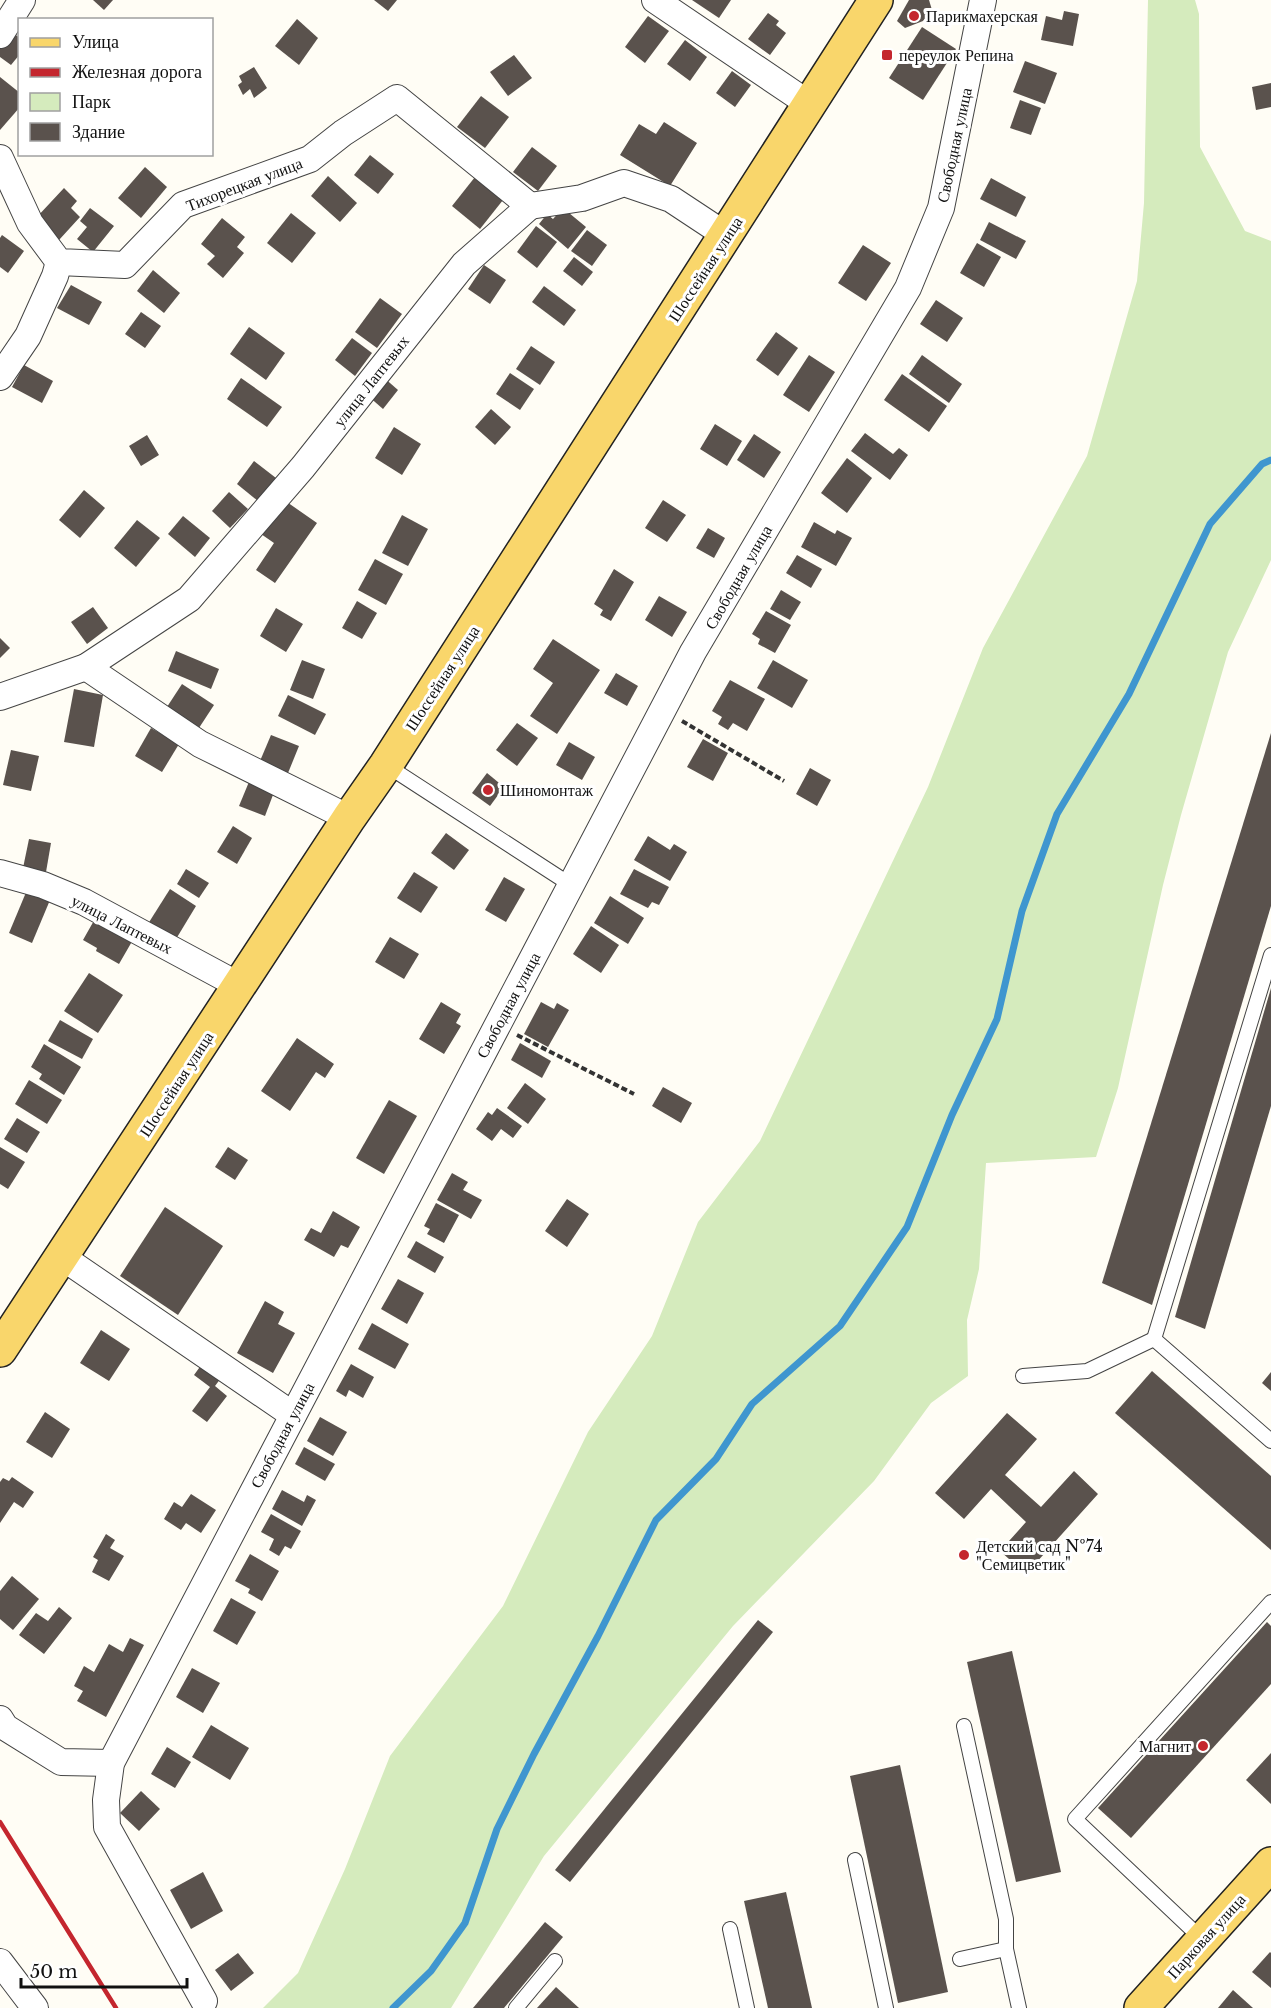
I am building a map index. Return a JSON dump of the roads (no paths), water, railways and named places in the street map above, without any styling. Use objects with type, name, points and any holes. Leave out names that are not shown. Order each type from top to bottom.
[{"type":"main road","name":"Шоссейная улица","points":[[0,1350],[386,765],[727,236],[808,104],[876,0]]},
{"type":"main road","name":"Парковая улица","points":[[1140,2008],[1271,1864]]},
{"type":"street","points":[[0,35],[22,0]]},
{"type":"street","points":[[655,0],[808,104]]},
{"type":"street","name":"Свободная улица","points":[[204,2001],[107,1827],[106,1800],[111,1762],[699,642],[908,288],[941,208],[983,0]]},
{"type":"street","name":"Тихорецкая улица","points":[[59,262],[125,265],[183,205],[310,159],[343,133],[397,98],[530,206]]},
{"type":"street","points":[[0,158],[30,223],[59,262],[28,336],[0,377]]},
{"type":"street","points":[[530,206],[582,198],[624,183],[671,199],[727,236]]},
{"type":"street","name":"улица Лаптевых","points":[[0,697],[86,667],[189,599],[303,467],[464,264],[530,206]]},
{"type":"street","points":[[86,667],[200,744],[349,818]]},
{"type":"street","name":"улица Лаптевых","points":[[0,873],[44,885],[84,902],[240,986]]},
{"type":"street","points":[[62,1257],[293,1415]]},
{"type":"street","points":[[0,1719],[5,1727],[61,1762],[111,1762]]},
{"type":"street","points":[[0,1962],[34,2008]]},
{"type":"lane","points":[[386,765],[571,885]]},
{"type":"lane","points":[[1023,1376],[1087,1371],[1154,1339],[1271,955]]},
{"type":"lane","points":[[1154,1339],[1271,1441]]},
{"type":"lane","points":[[1203,1940],[1075,1819],[1271,1602]]},
{"type":"lane","points":[[964,1726],[1006,1919],[1006,1949],[1019,2008]]},
{"type":"lane","points":[[855,1860],[886,2008]]},
{"type":"lane","points":[[730,1929],[747,2008]]},
{"type":"lane","points":[[960,1959],[1006,1949]]},
{"type":"lane","points":[[516,2008],[555,1961]]},
{"type":"waterway","points":[[393,2008],[431,1971],[465,1923],[497,1829],[656,1520],[716,1459],[752,1404],[840,1326],[907,1227],[952,1115],[997,1019],[1022,911],[1057,814],[1129,694],[1210,524],[1262,464],[1271,460]]},
{"type":"railway","points":[[0,1822],[116,2008]]},
{"type":"place","name":"Парикмахерская","points":[[914,16]]},
{"type":"place","name":"переулок Репина","points":[[887,55]]},
{"type":"place","name":"Шиномонтаж","points":[[488,790]]},
{"type":"place","name":"Детский сад №74 \"Семицветик\"","points":[[964,1555]]},
{"type":"place","name":"Магнит","points":[[1203,1746]]}]
